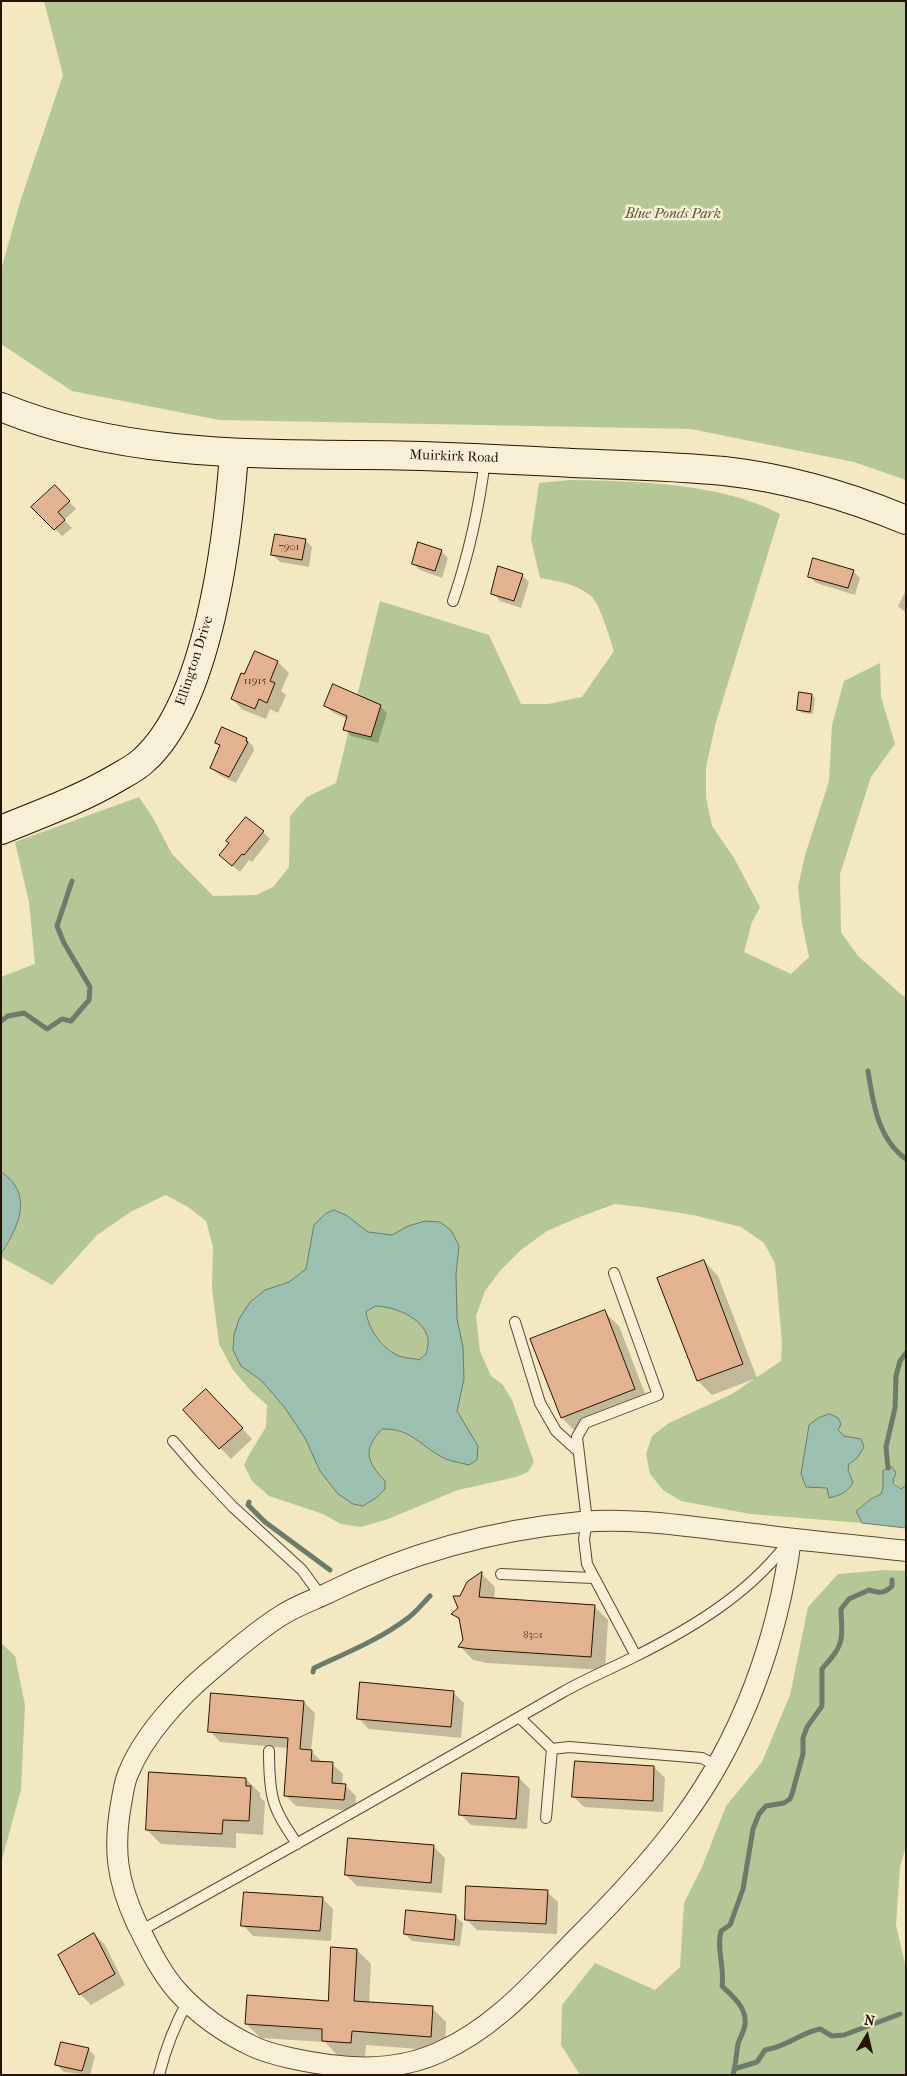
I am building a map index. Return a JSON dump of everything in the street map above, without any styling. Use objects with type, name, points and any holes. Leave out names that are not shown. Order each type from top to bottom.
[{"type":"main road","name":"Muirkirk Road","points":[[1,407],[51,424],[112,439],[154,446],[234,453],[404,455],[724,471],[804,486],[869,505],[906,520]]},
{"type":"main road","name":"Ellington Drive","points":[[1,830],[68,803],[125,773],[142,762],[160,744],[176,720],[191,683],[210,620],[222,560],[232,489],[234,453]]},
{"type":"street","points":[[791,1539],[780,1606],[754,1688],[717,1766],[675,1828],[607,1908],[522,1996],[467,2039],[419,2060],[382,2071],[332,2065],[273,2054],[253,2047],[225,2031],[188,2001],[166,1976],[140,1931],[127,1902],[118,1872],[117,1828],[127,1775],[140,1752],[168,1712],[186,1691],[252,1636],[279,1617],[379,1569],[437,1548],[495,1534],[587,1521],[652,1523],[906,1551]]},
{"type":"lane","points":[[453,601],[466,562],[479,505],[485,459]]},
{"type":"lane","points":[[614,1274],[658,1395],[585,1423],[577,1437],[587,1521],[584,1538],[587,1564],[636,1656]]},
{"type":"lane","points":[[514,1322],[540,1403],[556,1431],[578,1451]]},
{"type":"lane","points":[[173,1441],[233,1507],[302,1570],[322,1596]]},
{"type":"lane","points":[[140,1931],[565,1691],[636,1656],[714,1611],[761,1575],[791,1539]]},
{"type":"lane","points":[[501,1574],[593,1578]]},
{"type":"lane","points":[[520,1718],[552,1749]]},
{"type":"lane","points":[[552,1749],[569,1747],[702,1758],[717,1766]]},
{"type":"lane","points":[[546,1818],[552,1749]]},
{"type":"lane","points":[[269,1751],[269,1774],[273,1798],[297,1844]]},
{"type":"lane","points":[[159,2075],[167,2043],[188,2001]]},
{"type":"green space","name":"Blue Ponds Park","points":[[44,1],[906,1],[906,480],[854,462],[691,429],[219,420],[72,391],[1,344],[1,270],[21,199],[63,75]]},
{"type":"green space","points":[[570,480],[650,483],[705,490],[757,504],[780,514],[716,722],[706,767],[706,797],[712,826],[734,858],[760,907],[752,922],[744,952],[791,974],[809,957],[802,923],[798,887],[805,855],[829,781],[832,725],[844,681],[880,663],[881,697],[895,744],[871,777],[840,874],[841,932],[858,956],[903,996],[906,996],[906,1485],[901,1489],[883,1471],[881,1494],[856,1511],[862,1523],[750,1514],[681,1501],[663,1490],[650,1474],[646,1454],[652,1436],[669,1423],[732,1394],[781,1361],[782,1343],[775,1263],[764,1243],[741,1227],[693,1215],[615,1204],[547,1231],[522,1249],[500,1271],[485,1291],[476,1316],[480,1351],[491,1376],[503,1385],[512,1400],[534,1462],[528,1472],[516,1477],[458,1490],[388,1519],[361,1527],[341,1524],[323,1514],[269,1496],[252,1481],[244,1465],[266,1427],[267,1405],[250,1390],[233,1370],[219,1344],[212,1288],[213,1247],[206,1221],[188,1207],[166,1195],[132,1211],[97,1235],[52,1285],[1,1257],[10,1240],[3,1173],[1,1172],[1,977],[35,964],[29,902],[15,842],[139,797],[153,818],[172,854],[213,896],[256,895],[273,887],[289,867],[290,816],[307,797],[336,783],[380,601],[489,635],[521,704],[548,704],[582,697],[614,651],[610,638],[601,614],[591,596],[573,586],[540,578],[531,539],[539,483]]},
{"type":"green space","points":[[886,1570],[906,1571],[906,1846],[900,1867],[896,1925],[906,1968],[906,2075],[580,2075],[561,2045],[562,2005],[595,1963],[655,1990],[680,1967],[684,1903],[702,1867],[726,1806],[762,1762],[790,1695],[808,1607],[838,1574]]},
{"type":"green space","points":[[1,1643],[15,1656],[25,1705],[21,1790],[1,1863]]},
{"type":"shaded area","points":[[1,1172],[18,1190],[20,1211],[13,1233],[1,1254]]},
{"type":"shaded area","points":[[334,1210],[346,1215],[368,1232],[392,1235],[408,1226],[425,1221],[440,1222],[451,1230],[459,1246],[456,1274],[457,1319],[463,1347],[464,1379],[457,1411],[478,1446],[477,1460],[469,1465],[449,1460],[437,1455],[409,1435],[382,1429],[372,1443],[369,1456],[374,1468],[385,1481],[385,1489],[376,1498],[363,1506],[353,1504],[338,1494],[320,1471],[305,1438],[285,1408],[262,1381],[241,1366],[233,1350],[234,1335],[239,1319],[250,1302],[265,1290],[289,1282],[306,1269],[314,1225],[325,1214]],"holes":[[[376,1306],[407,1314],[420,1324],[425,1331],[428,1338],[426,1354],[419,1360],[395,1354],[384,1346],[376,1336],[369,1324],[366,1312]]]},
{"type":"shaded area","points":[[830,1414],[838,1418],[841,1424],[838,1430],[844,1436],[861,1439],[864,1447],[857,1458],[849,1464],[848,1470],[853,1482],[849,1489],[829,1498],[827,1488],[806,1487],[801,1474],[809,1425],[818,1418]]},
{"type":"shaded area","points":[[892,1467],[896,1473],[893,1480],[894,1484],[901,1489],[906,1485],[906,1528],[862,1523],[856,1511],[881,1494],[883,1471]]},
{"type":"building","points":[[55,485],[70,501],[58,512],[65,520],[54,530],[31,507]]},
{"type":"building","points":[[275,534],[306,539],[302,560],[271,555]]},
{"type":"building","points":[[418,542],[442,550],[435,571],[412,564]]},
{"type":"building","points":[[813,558],[854,570],[848,588],[808,577]]},
{"type":"building","points":[[498,566],[523,574],[514,601],[491,594]]},
{"type":"building","points":[[255,651],[278,661],[270,681],[275,683],[267,703],[259,699],[255,709],[231,699],[241,673],[244,674]]},
{"type":"building","points":[[333,684],[381,705],[371,737],[343,730],[347,716],[324,706]]},
{"type":"building","points":[[799,692],[812,694],[810,712],[797,710]]},
{"type":"building","points":[[222,727],[247,738],[246,741],[248,742],[229,777],[210,768],[220,745],[215,743]]},
{"type":"building","points":[[246,817],[264,831],[232,866],[219,855],[229,843],[226,841]]},
{"type":"building","points":[[704,1260],[743,1364],[697,1381],[657,1278]]},
{"type":"building","points":[[605,1310],[635,1389],[561,1418],[530,1339]]},
{"type":"building","points":[[206,1389],[243,1428],[219,1449],[183,1410]]},
{"type":"building","points":[[482,1572],[479,1597],[595,1605],[591,1657],[458,1647],[463,1640],[459,1618],[451,1614],[458,1608],[453,1596],[460,1596],[467,1582]]},
{"type":"building","points":[[360,1682],[454,1691],[451,1727],[357,1719]]},
{"type":"building","points":[[211,1693],[304,1701],[300,1749],[312,1750],[311,1761],[333,1762],[332,1783],[346,1784],[344,1800],[284,1796],[288,1738],[208,1732]]},
{"type":"building","points":[[575,1761],[654,1766],[653,1801],[572,1797]]},
{"type":"building","points":[[149,1772],[246,1778],[246,1786],[251,1786],[249,1821],[223,1820],[222,1834],[146,1830]]},
{"type":"building","points":[[462,1773],[519,1777],[516,1819],[459,1815]]},
{"type":"building","points":[[348,1838],[434,1845],[431,1883],[345,1875]]},
{"type":"building","points":[[466,1886],[548,1890],[546,1924],[465,1920]]},
{"type":"building","points":[[244,1892],[323,1897],[320,1931],[241,1926]]},
{"type":"building","points":[[406,1910],[456,1915],[454,1940],[404,1934]]},
{"type":"building","points":[[94,1933],[115,1974],[79,1995],[58,1955]]},
{"type":"building","points":[[331,1947],[357,1949],[354,2001],[433,2006],[431,2037],[352,2031],[351,2043],[322,2041],[322,2029],[245,2024],[247,1995],[328,2001]]},
{"type":"building","points":[[61,2042],[89,2048],[82,2071],[55,2065]]},
{"type":"waterway","points":[[1,1021],[8,1016],[24,1013],[47,1029],[62,1019],[71,1021],[89,1000],[90,987],[64,943],[57,926],[72,881]]},
{"type":"waterway","points":[[868,1071],[878,1120],[889,1141],[906,1159]]},
{"type":"waterway","points":[[888,1468],[886,1447],[895,1408],[896,1376],[900,1361],[906,1353]]},
{"type":"waterway","points":[[249,1502],[248,1505],[265,1522],[330,1570]]},
{"type":"waterway","points":[[733,2075],[738,2044],[745,2019],[742,2008],[735,1998],[722,1986],[720,1938],[721,1931],[730,1925],[743,1889],[753,1829],[759,1814],[766,1806],[784,1803],[790,1799],[803,1754],[803,1738],[807,1727],[822,1706],[822,1669],[835,1653],[840,1643],[842,1631],[841,1609],[849,1599],[869,1590],[884,1592],[892,1586],[892,1580]]},
{"type":"waterway","points":[[313,1672],[314,1668],[362,1646],[397,1626],[411,1616],[430,1596]]},
{"type":"waterway","points":[[734,2069],[757,2062],[765,2050],[780,2046],[813,2031],[820,2029],[832,2036],[844,2035],[900,2014]]}]
